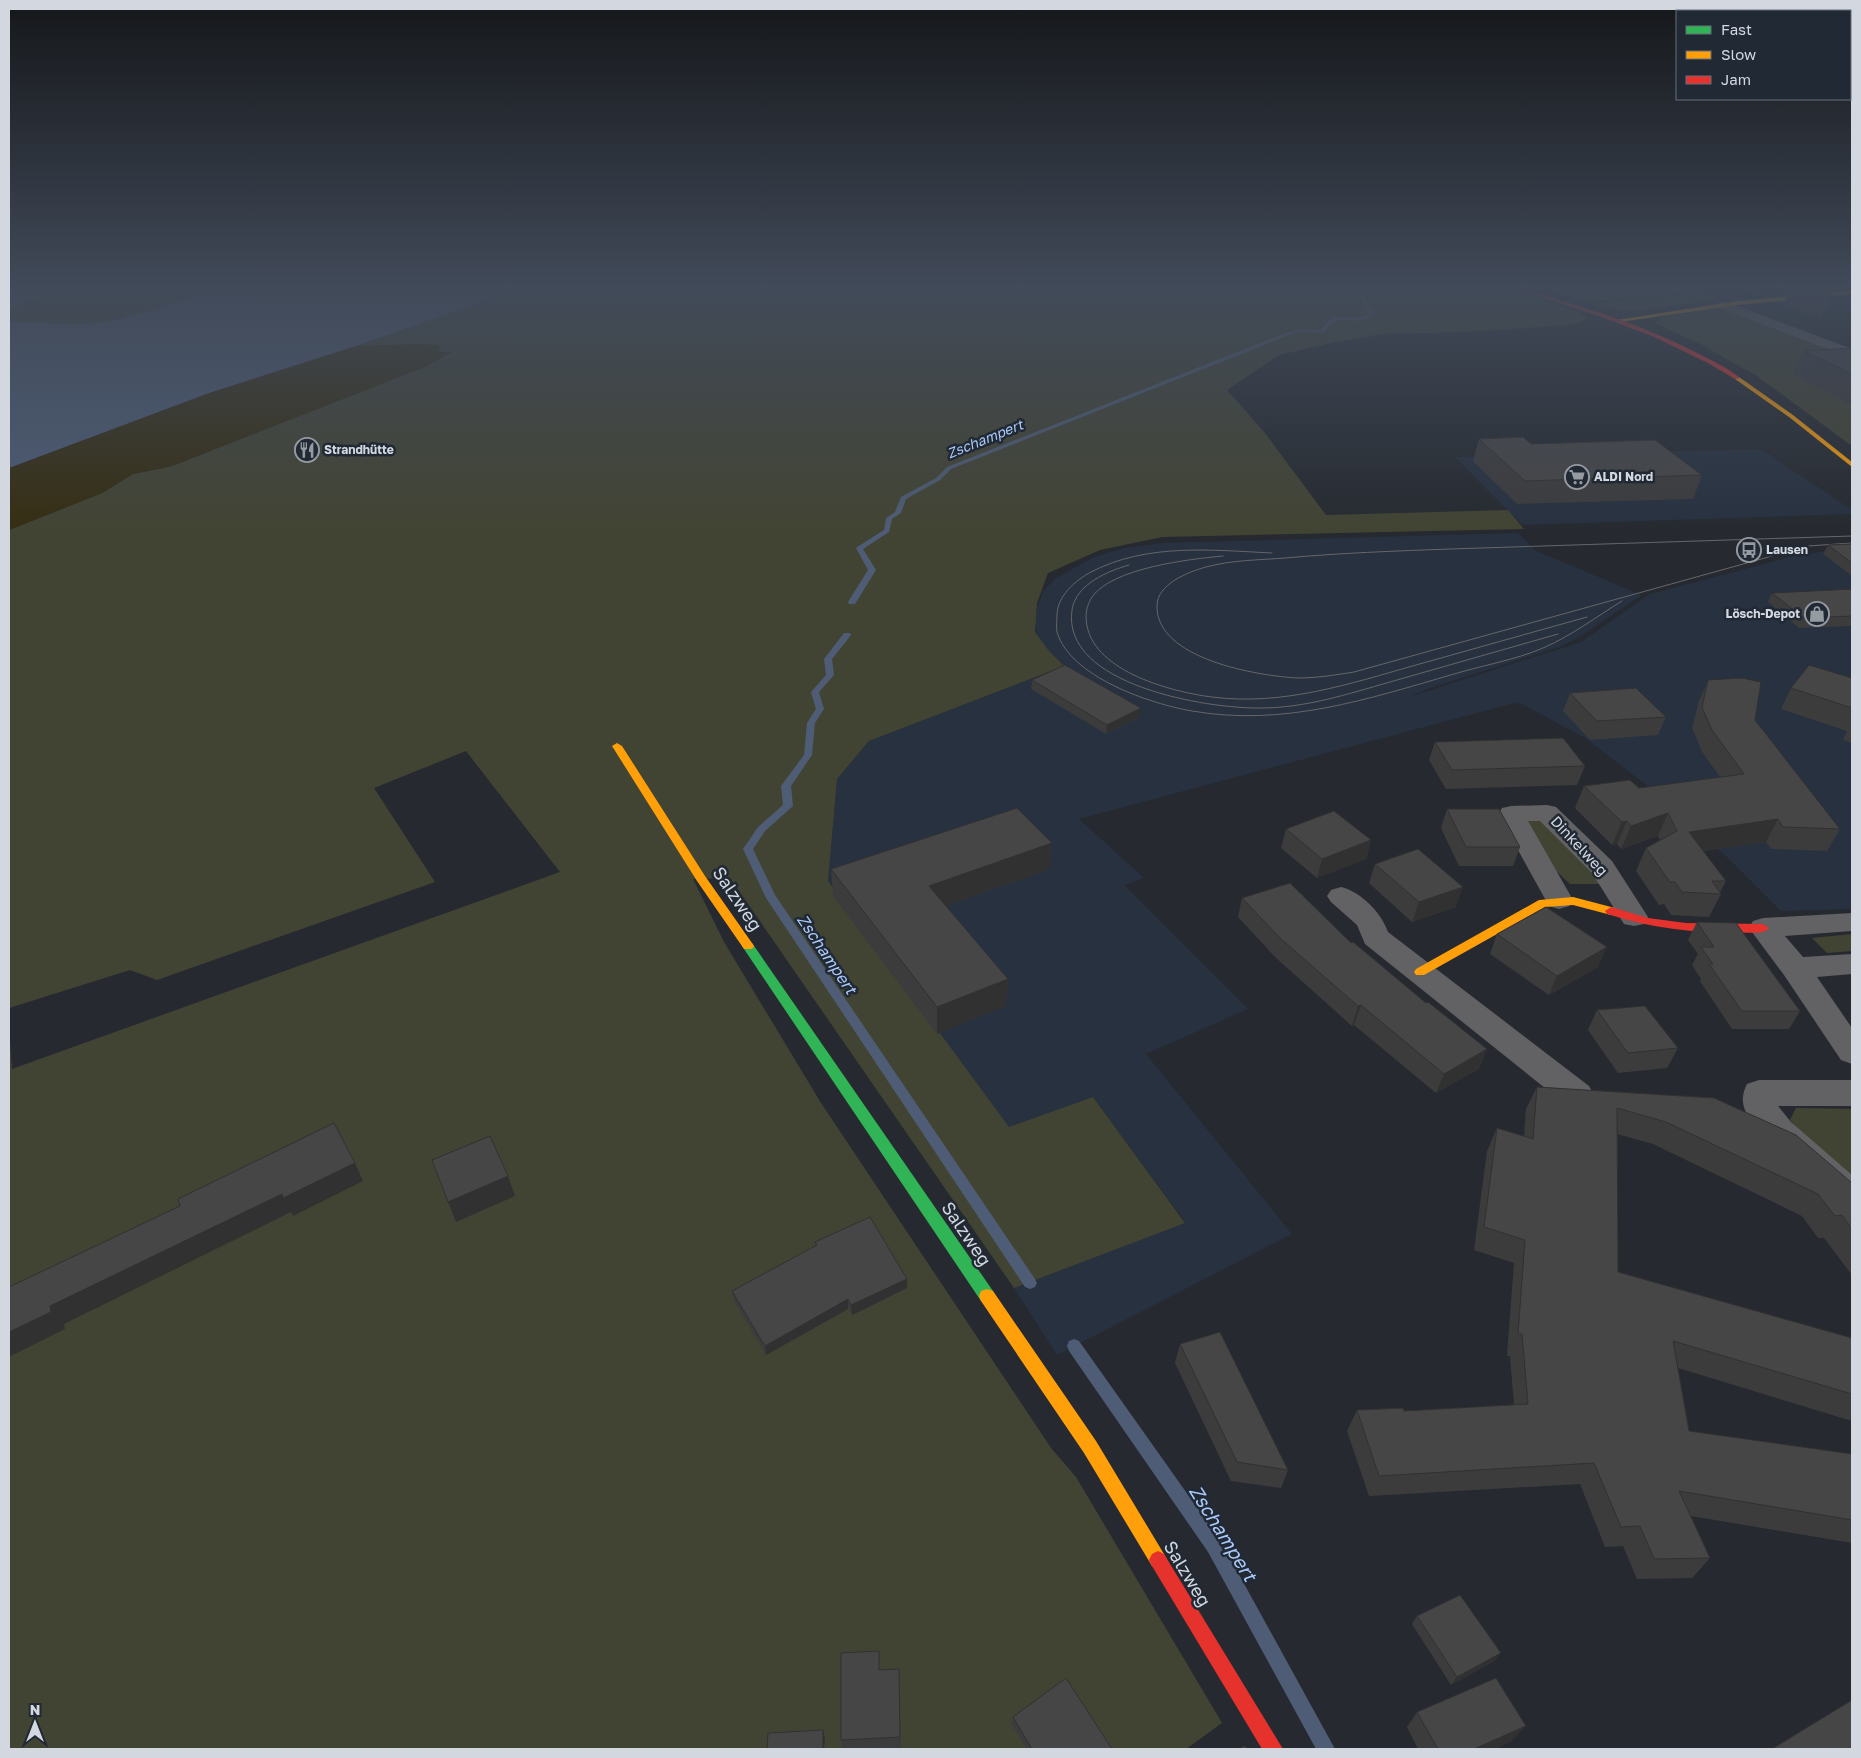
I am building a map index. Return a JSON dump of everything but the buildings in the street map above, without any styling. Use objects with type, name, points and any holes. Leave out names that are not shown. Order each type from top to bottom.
[{"type":"street","points":[[1719,367],[1733,375],[1819,437],[1852,465]]},
{"type":"street","name":"Salzweg","points":[[617,746],[701,878],[1090,1447],[1273,1749]]},
{"type":"street","name":"Dinkelweg","points":[[1559,900],[1511,814],[1547,813],[1602,867],[1634,917]]},
{"type":"street","points":[[1341,896],[1370,921],[1375,937],[1577,1095]]},
{"type":"street","points":[[1420,972],[1543,903],[1559,900],[1580,901],[1649,923],[1678,928],[1763,928],[1852,922]]},
{"type":"street","points":[[1763,928],[1795,968],[1852,1052]]},
{"type":"street","points":[[1795,968],[1852,964]]},
{"type":"street","points":[[1852,1093],[1759,1093],[1761,1109],[1779,1132],[1852,1196]]},
{"type":"shaded area","points":[[9,367],[290,367],[209,393],[9,468]]},
{"type":"shaded area","points":[[1761,449],[1852,510],[1852,514],[1522,525],[1455,457]]},
{"type":"shaded area","points":[[1518,533],[1536,551],[1642,595],[1578,638],[1559,647],[1427,689],[1409,697],[1581,642],[1650,594],[1790,557],[1819,552],[1852,551],[1852,909],[1781,911],[1730,860],[1658,794],[1585,738],[1518,702],[1079,819],[1144,878],[1124,885],[1248,1009],[1146,1054],[1292,1234],[1057,1355],[1014,1288],[1185,1222],[1093,1097],[1009,1128],[828,881],[837,779],[869,741],[1059,668],[1037,635],[1035,623],[1037,608],[1043,591],[1056,578],[1094,557],[1124,548],[1162,543]]},
{"type":"green space","points":[[424,367],[1261,367],[1227,390],[1265,433],[1326,515],[1508,510],[1524,529],[1162,537],[1100,550],[1048,573],[1037,603],[1035,632],[1049,651],[1064,666],[869,741],[837,779],[828,881],[1009,1127],[1093,1097],[1185,1223],[1014,1288],[730,878],[693,879],[724,942],[821,1103],[1051,1448],[1076,1477],[1222,1723],[1186,1749],[9,1749],[9,1029],[12,1069],[560,872],[466,751],[374,788],[435,882],[157,980],[130,970],[9,1008],[9,530],[102,493],[133,474],[172,466]]},
{"type":"green space","points":[[1741,367],[1852,367],[1852,446],[1757,376]]},
{"type":"green space","points":[[1541,817],[1592,868],[1601,884],[1570,884],[1550,865],[1522,818]]},
{"type":"green space","points":[[1852,934],[1852,951],[1827,953],[1812,938]]},
{"type":"green space","points":[[1796,1108],[1852,1109],[1852,1182],[1790,1120]]},
{"type":"sand","points":[[290,367],[424,367],[172,466],[133,474],[102,493],[9,530],[9,468],[209,393]]},
{"type":"waterway","name":"Zschampert","points":[[852,602],[872,570],[859,548],[887,531],[889,518],[898,513],[903,498],[938,479],[949,468],[1204,367]]},
{"type":"waterway","name":"Zschampert","points":[[847,635],[828,659],[830,675],[815,692],[820,709],[811,723],[808,755],[786,786],[788,806],[761,829],[748,849],[770,896],[1030,1283]]},
{"type":"waterway","name":"Zschampert","points":[[1074,1346],[1214,1546],[1326,1749]]},
{"type":"tram line","points":[[1852,536],[1409,551],[1236,562],[1199,569],[1175,580],[1162,591],[1158,598],[1157,606],[1161,624],[1173,639],[1191,652],[1212,661],[1259,673],[1280,677],[1319,677],[1354,672],[1808,546],[1852,543]]},
{"type":"tram line","points":[[1272,553],[1180,550],[1134,556],[1112,563],[1085,575],[1068,589],[1058,608],[1057,632],[1065,648],[1078,662],[1095,675],[1135,695],[1192,711],[1226,715],[1260,715],[1293,713],[1358,701],[1522,656],[1564,638],[1622,601]]},
{"type":"tram line","points":[[1223,556],[1153,567],[1116,579],[1102,587],[1092,597],[1086,611],[1087,626],[1093,642],[1105,656],[1120,667],[1138,677],[1157,684],[1212,697],[1264,698],[1316,692],[1341,686],[1587,617]]},
{"type":"tram line","points":[[1129,565],[1094,580],[1080,593],[1072,610],[1075,636],[1089,657],[1113,674],[1142,688],[1208,704],[1261,708],[1294,706],[1326,700],[1558,634]]},
{"type":"traffic: fast","points":[[748,946],[987,1296]]},
{"type":"traffic: slow","points":[[1737,378],[1791,416],[1852,465]]},
{"type":"traffic: slow","points":[[617,746],[701,878],[748,946]]},
{"type":"traffic: slow","points":[[1420,972],[1543,903],[1573,901],[1611,911]]},
{"type":"traffic: slow","points":[[987,1296],[1090,1447],[1158,1560]]},
{"type":"traffic: jam","points":[[1719,367],[1737,378]]},
{"type":"traffic: jam","points":[[1611,911],[1648,922],[1667,925],[1724,929],[1763,928]]},
{"type":"traffic: jam","points":[[1158,1560],[1273,1749]]},
{"type":"place","name":"Strandhütte","points":[[307,450]]},
{"type":"place","name":"ALDI Nord","points":[[1577,477]]},
{"type":"place","name":"Lausen","points":[[1749,550]]},
{"type":"place","name":"Lösch-Depot","points":[[1817,614]]}]
